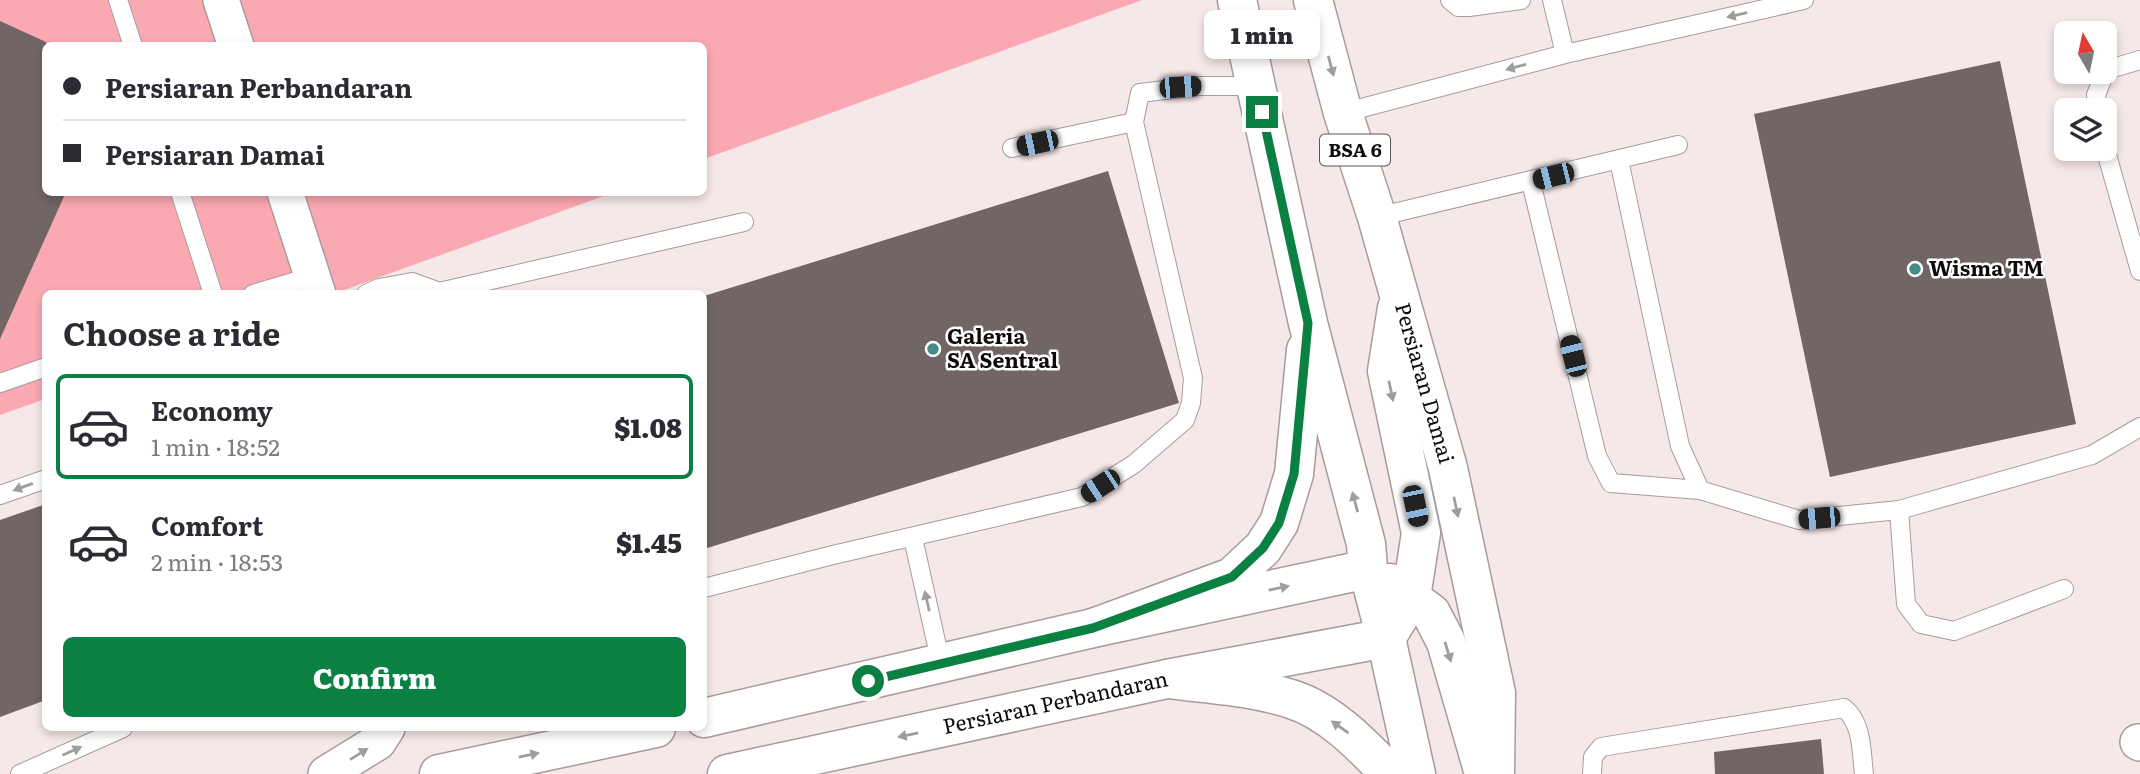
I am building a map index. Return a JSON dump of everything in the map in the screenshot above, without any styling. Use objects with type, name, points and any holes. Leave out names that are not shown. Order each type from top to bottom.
[{"type":"main road","points":[[1237,0],[1308,323],[1366,544],[1368,569],[1416,774]]},
{"type":"main road","name":"Persiaran Damai","points":[[1313,0],[1343,113],[1377,217],[1448,468],[1496,693],[1494,774]]},
{"type":"main road","points":[[1386,638],[1411,597],[1421,533],[1387,371],[1399,299]]},
{"type":"main road","points":[[1093,628],[1232,577],[1263,548],[1279,523],[1294,474],[1308,323]]},
{"type":"main road","points":[[707,717],[1093,628],[1368,569],[1431,612],[1446,642],[1484,774]]},
{"type":"main road","name":"Persiaran Perbandaran","points":[[727,774],[1167,679],[1386,638]]},
{"type":"main road","points":[[1167,679],[1256,691],[1293,699],[1321,714],[1353,737],[1390,774]]},
{"type":"main road","points":[[439,774],[642,731]]},
{"type":"street","points":[[221,0],[235,42]]},
{"type":"street","points":[[286,196],[316,285]]},
{"type":"street","points":[[707,705],[796,698]]},
{"type":"street","points":[[326,774],[378,742],[385,731]]},
{"type":"street","points":[[776,774],[811,756]]},
{"type":"lane","points":[[118,0],[132,42]]},
{"type":"lane","points":[[1450,0],[1458,7],[1469,7],[1521,0]]},
{"type":"lane","points":[[1552,0],[1565,54]]},
{"type":"lane","points":[[1343,113],[1565,54],[1804,0]]},
{"type":"lane","points":[[2096,98],[2106,70],[2140,60]]},
{"type":"lane","points":[[707,587],[1082,497],[1134,464],[1185,420],[1191,403],[1193,378],[1134,122],[1140,93],[1198,86],[1256,86]]},
{"type":"lane","points":[[1012,148],[1134,122]]},
{"type":"lane","points":[[1377,217],[1678,145]]},
{"type":"lane","points":[[1619,160],[1680,446],[1700,489]]},
{"type":"lane","points":[[2109,161],[2140,271]]},
{"type":"lane","points":[[1531,182],[1597,456],[1611,484],[1700,489],[1799,520],[1899,510],[2092,455],[2140,427]]},
{"type":"lane","points":[[181,196],[212,290]]},
{"type":"lane","points":[[452,290],[744,222]]},
{"type":"lane","points":[[375,290],[412,282],[432,290]]},
{"type":"lane","points":[[281,290],[316,285]]},
{"type":"lane","points":[[0,383],[42,368]]},
{"type":"lane","points":[[0,495],[42,480]]},
{"type":"lane","points":[[1899,510],[1906,604],[1921,624],[1954,631],[2064,589]]},
{"type":"lane","points":[[913,538],[941,664]]},
{"type":"lane","points":[[1588,773],[1593,757],[1601,747],[1844,708],[1853,715],[1858,730],[1864,774]]},
{"type":"lane","points":[[20,774],[116,731]]},
{"type":"shaded area","points":[[0,0],[1142,0],[707,158],[707,42],[42,42],[42,196],[604,196],[344,290],[42,290],[42,400],[0,415]]},
{"type":"building","points":[[0,21],[46,42],[42,42],[42,196],[64,196],[0,339]]},
{"type":"building","name":"Wisma TM","points":[[2000,61],[2076,424],[1830,477],[1754,114]]},
{"type":"building","name":"Galeria SA Sentral","points":[[1108,171],[1179,403],[707,548],[707,295]]},
{"type":"building","points":[[42,505],[42,701],[0,717],[0,520]]},
{"type":"building","points":[[1821,739],[1824,774],[1715,774],[1714,752]]},
{"type":"place","name":"Wisma TM","points":[[1915,269]]},
{"type":"place","name":"Galeria SA Sentral","points":[[933,349]]},
{"type":"route","points":[[868,681],[1093,628],[1232,577],[1263,548],[1279,523],[1294,474],[1308,323],[1262,112]]}]
